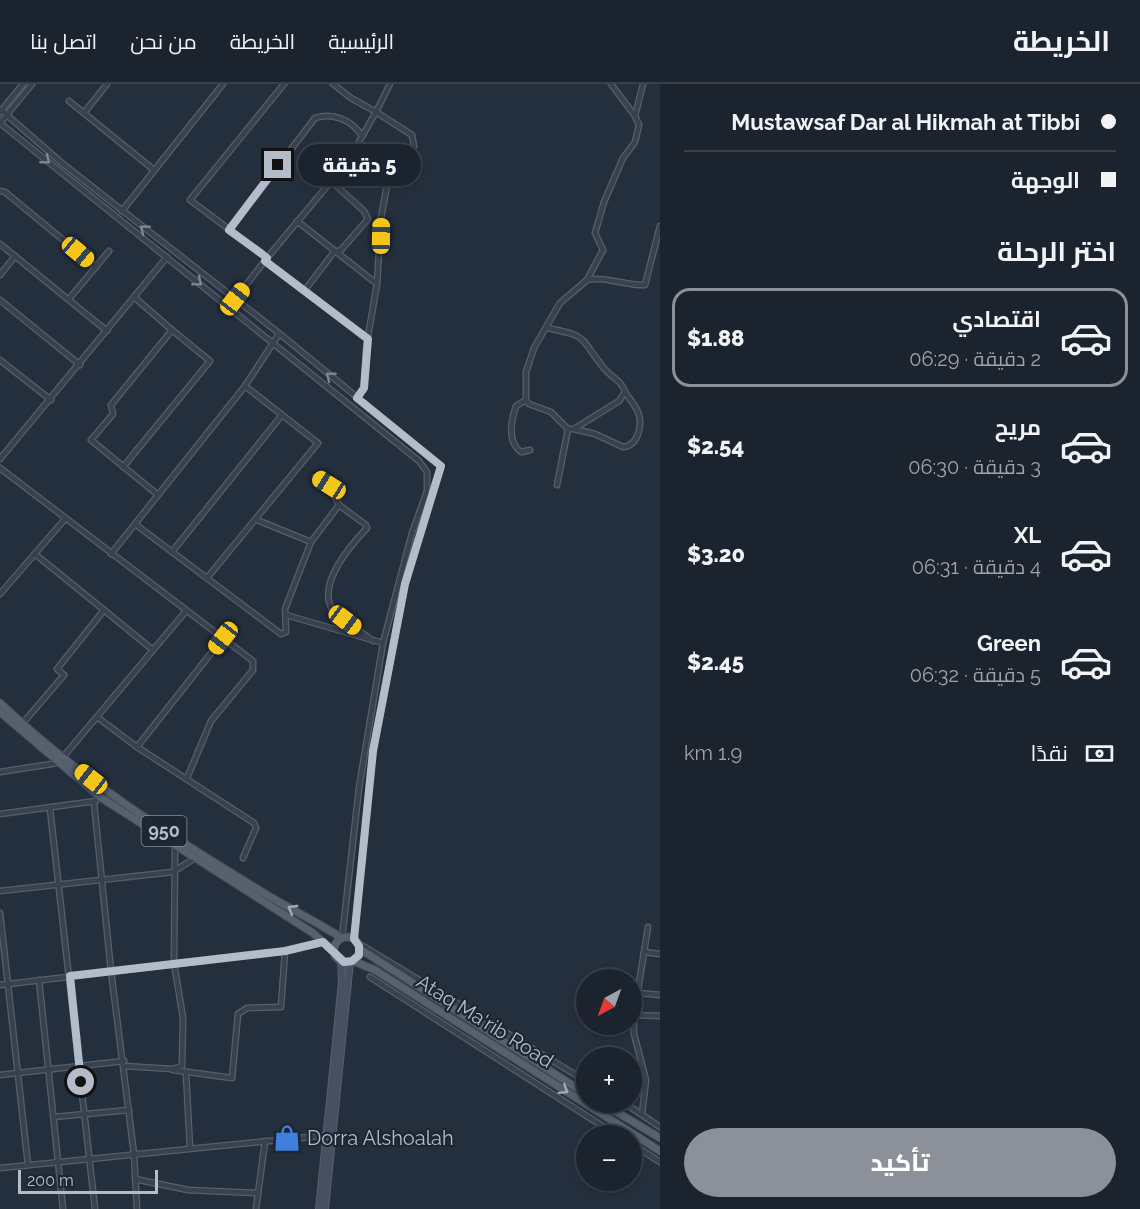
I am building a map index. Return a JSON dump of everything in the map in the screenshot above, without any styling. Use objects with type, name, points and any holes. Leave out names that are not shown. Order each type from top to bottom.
[{"type":"main road","name":"950","points":[[0,703],[100,797],[342,938]]},
{"type":"main road","name":"950","points":[[0,712],[60,760],[195,858],[323,942],[335,953]]},
{"type":"main road","points":[[319,1209],[330,1135],[351,962],[357,957],[357,944],[342,938],[336,944],[335,953],[341,960],[342,982],[330,1135],[325,1209]]},
{"type":"main road","name":"Ataq Ma'rib Road","points":[[357,944],[576,1087]]},
{"type":"main road","points":[[341,960],[351,962]]},
{"type":"main road","name":"Ataq Ma'rib Road","points":[[351,962],[375,970],[660,1151]]},
{"type":"main road","points":[[618,1113],[658,1137]]},
{"type":"street","points":[[2,109],[23,84]]},
{"type":"street","points":[[32,84],[0,123],[419,461],[427,472],[427,491],[412,533],[383,643],[359,788],[342,938]]},
{"type":"street","points":[[84,113],[107,84]]},
{"type":"street","points":[[122,211],[223,84]]},
{"type":"street","points":[[284,84],[190,200],[368,339]]},
{"type":"street","points":[[333,84],[351,98],[412,135],[415,140],[404,166],[387,185],[381,218],[377,284],[368,339],[364,388],[357,398]]},
{"type":"street","points":[[235,299],[348,161],[390,84]]},
{"type":"street","points":[[547,328],[574,333],[581,338],[603,368],[622,384],[639,414],[638,434],[633,443],[622,447],[595,434],[571,429],[552,412],[529,404],[526,400],[526,372],[534,348],[560,303],[587,280],[603,250],[601,240],[595,233],[604,202],[623,158],[635,142],[639,124],[611,84]]},
{"type":"street","points":[[635,116],[643,84]]},
{"type":"street","points":[[0,101],[2,109],[7,114],[122,211],[440,463]]},
{"type":"street","points":[[69,101],[154,170]]},
{"type":"street","points":[[229,230],[315,118],[324,115],[339,117],[356,126],[362,136]]},
{"type":"street","points":[[305,290],[334,252],[341,250],[368,219],[364,211],[331,181]]},
{"type":"street","points":[[0,191],[5,192],[96,267]]},
{"type":"street","points":[[297,221],[377,284]]},
{"type":"street","points":[[587,280],[616,281],[630,286],[645,285],[660,226]]},
{"type":"street","points":[[0,244],[107,331]]},
{"type":"street","points":[[0,459],[134,297],[165,256],[167,248]]},
{"type":"street","points":[[69,299],[109,251]]},
{"type":"street","points":[[0,275],[15,256]]},
{"type":"street","points":[[123,467],[210,361],[134,297]]},
{"type":"street","points":[[0,300],[80,365]]},
{"type":"street","points":[[158,495],[91,440],[113,414],[111,405],[172,330]]},
{"type":"street","points":[[111,554],[245,386],[279,334]]},
{"type":"street","points":[[0,360],[51,400]]},
{"type":"street","points":[[310,373],[316,366]]},
{"type":"street","points":[[207,578],[318,443],[245,386]]},
{"type":"street","points":[[557,485],[571,429],[619,401],[625,392]]},
{"type":"street","points":[[526,400],[516,406],[513,413],[511,440],[514,447],[522,452],[530,450]]},
{"type":"street","points":[[172,552],[282,415]]},
{"type":"street","points":[[374,425],[381,417]]},
{"type":"street","points":[[427,472],[440,463]]},
{"type":"street","points":[[440,463],[440,474],[405,584],[373,751],[357,944],[576,1075]]},
{"type":"street","points":[[0,468],[253,662],[254,667],[211,721],[188,777]]},
{"type":"street","points":[[315,477],[329,485],[339,505],[359,518],[367,528],[344,553],[328,592],[329,605],[333,611],[373,640]]},
{"type":"street","points":[[135,524],[281,634],[286,632],[285,609],[311,542],[339,505]]},
{"type":"street","points":[[0,594],[64,519]]},
{"type":"street","points":[[257,520],[311,542]]},
{"type":"street","points":[[35,554],[153,650]]},
{"type":"street","points":[[23,723],[64,675],[57,669],[104,610]]},
{"type":"street","points":[[0,772],[60,760],[186,611]]},
{"type":"street","points":[[286,615],[383,643]]},
{"type":"street","points":[[386,636],[395,638]]},
{"type":"street","points":[[137,747],[223,638]]},
{"type":"street","points":[[97,717],[137,747],[188,777],[254,823],[256,828],[243,858]]},
{"type":"street","points":[[0,814],[94,803],[100,797]]},
{"type":"street","points":[[94,803],[111,971],[134,1154],[137,1209]]},
{"type":"street","points":[[50,809],[95,1209]]},
{"type":"street","points":[[172,1069],[182,1066],[183,1018],[174,963],[173,872],[177,843]]},
{"type":"street","points":[[0,891],[173,872],[195,858]]},
{"type":"street","points":[[0,914],[28,1165]]},
{"type":"street","points":[[642,969],[648,927]]},
{"type":"street","points":[[0,985],[285,951],[323,942]]},
{"type":"street","points":[[0,1075],[80,1065],[124,1064],[232,1078],[238,1014],[247,1008],[281,1006],[285,951]]},
{"type":"street","points":[[644,952],[660,954]]},
{"type":"street","points":[[370,977],[601,1125]]},
{"type":"street","points":[[39,980],[63,1209]]},
{"type":"street","points":[[642,993],[660,994]]},
{"type":"street","points":[[642,1015],[660,1016]]},
{"type":"street","points":[[634,1035],[646,1080],[642,1114],[660,1127],[658,1137]]},
{"type":"street","points":[[186,1073],[190,1148]]},
{"type":"street","points":[[54,1117],[129,1110]]},
{"type":"street","points":[[0,1168],[330,1135]]},
{"type":"street","points":[[256,1209],[265,1141]]},
{"type":"street","points":[[642,1150],[660,1162]]},
{"type":"street","points":[[135,1179],[188,1190],[258,1193]]},
{"type":"place","name":"Dorra Alshoalah","points":[[287,1138]]},
{"type":"route","points":[[81,1082],[70,976],[285,951],[323,942],[344,962],[350,962],[359,955],[360,949],[354,939],[373,751],[405,584],[441,466],[357,398],[364,388],[368,339],[265,261],[267,258],[229,230],[278,165]]}]
